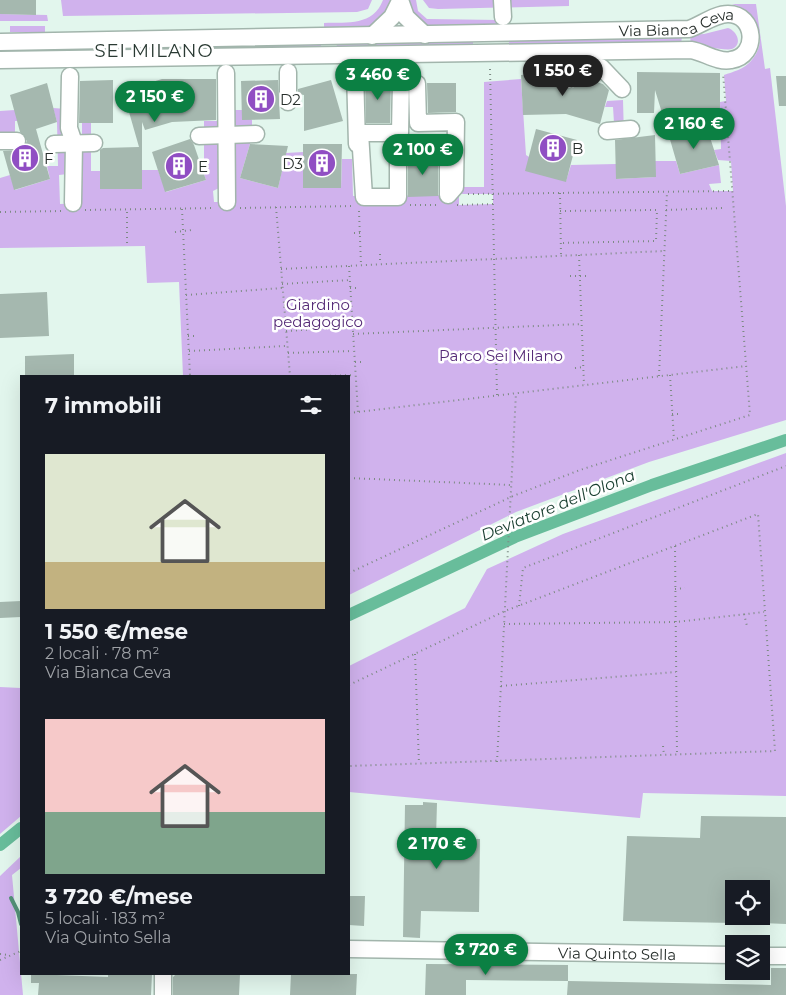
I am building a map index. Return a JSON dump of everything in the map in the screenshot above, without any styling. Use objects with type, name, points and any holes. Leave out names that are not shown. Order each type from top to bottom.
[{"type":"street","points":[[400,0],[406,16],[425,35]]},
{"type":"street","points":[[372,36],[392,17],[400,0]]},
{"type":"street","points":[[502,0],[503,17]]},
{"type":"street","name":"Via Bianca Ceva","points":[[0,42],[688,29],[726,14],[741,18],[750,30],[751,38],[750,45],[741,57],[726,61],[691,50],[0,60]]},
{"type":"street","points":[[330,37],[331,56]]},
{"type":"street","points":[[95,40],[95,59]]},
{"type":"street","points":[[0,42],[0,60]]},
{"type":"street","points":[[601,67],[622,89]]},
{"type":"street","points":[[355,71],[359,206]]},
{"type":"street","points":[[288,72],[288,102]]},
{"type":"street","points":[[226,73],[216,136],[227,206]]},
{"type":"street","points":[[70,76],[70,128],[74,143],[73,208]]},
{"type":"street","points":[[409,79],[417,84],[418,123],[456,122],[455,187],[448,195],[448,144],[398,146],[398,197],[364,197],[360,133],[400,133],[401,80],[409,79]]},
{"type":"street","points":[[216,136],[254,135]]},
{"type":"street","name":"Via Quinto Sella","points":[[350,949],[725,955]]},
{"type":"street","points":[[770,956],[786,956]]},
{"type":"street","points":[[163,975],[163,995]]},
{"type":"path","points":[[490,69],[497,395]]},
{"type":"path","points":[[350,573],[511,497],[580,470],[750,415],[723,70]]},
{"type":"path","points":[[467,194],[733,191]]},
{"type":"path","points":[[659,376],[667,192]]},
{"type":"path","points":[[560,193],[561,256]]},
{"type":"path","points":[[459,199],[459,204]]},
{"type":"path","points":[[453,205],[493,204]]},
{"type":"path","points":[[408,205],[446,205]]},
{"type":"path","points":[[0,212],[73,208],[127,210],[227,206],[359,206],[361,265]]},
{"type":"path","points":[[276,207],[290,375]]},
{"type":"path","points":[[666,210],[723,208]]},
{"type":"path","points":[[182,209],[190,375]]},
{"type":"path","points":[[127,210],[127,243]]},
{"type":"path","points":[[560,210],[657,210],[656,241],[561,243]]},
{"type":"path","points":[[175,232],[192,230]]},
{"type":"path","points":[[354,233],[360,232]]},
{"type":"path","points":[[281,269],[664,251]]},
{"type":"path","points":[[380,254],[380,264]]},
{"type":"path","points":[[579,255],[584,385]]},
{"type":"path","points":[[349,266],[358,413]]},
{"type":"path","points":[[570,276],[590,276]]},
{"type":"path","points":[[282,284],[350,280]]},
{"type":"path","points":[[186,295],[282,288]]},
{"type":"path","points":[[350,288],[360,288]]},
{"type":"path","points":[[284,305],[351,302]]},
{"type":"path","points":[[353,334],[582,324]]},
{"type":"path","points":[[286,331],[352,327]]},
{"type":"path","points":[[188,336],[197,336]]},
{"type":"path","points":[[189,351],[287,346]]},
{"type":"path","points":[[288,353],[354,351]]},
{"type":"path","points":[[355,362],[362,362]]},
{"type":"path","points":[[350,413],[747,366]]},
{"type":"path","points":[[575,368],[584,367]]},
{"type":"path","points":[[350,375],[355,375]]},
{"type":"path","points":[[670,375],[674,440]]},
{"type":"path","points":[[497,762],[516,393]]},
{"type":"path","points":[[672,414],[682,414]]},
{"type":"path","points":[[519,606],[523,568],[786,466]]},
{"type":"path","points":[[350,478],[511,485]]},
{"type":"path","points":[[350,685],[505,611],[758,514],[775,751],[350,766]]},
{"type":"path","points":[[675,546],[677,755]]},
{"type":"path","points":[[675,589],[685,588]]},
{"type":"path","points":[[504,624],[676,622],[765,612]]},
{"type":"path","points":[[744,614],[747,626]]},
{"type":"path","points":[[415,654],[419,764]]},
{"type":"path","points":[[501,686],[676,672]]},
{"type":"path","points":[[663,746],[664,755]]},
{"type":"path","points":[[0,960],[20,952]]},
{"type":"path","points":[[0,954],[12,955]]},
{"type":"green space","points":[[61,0],[372,0],[368,9],[357,12],[63,16]]},
{"type":"green space","points":[[383,0],[391,0],[390,7],[374,28],[324,29],[324,23],[351,22],[366,18],[379,8]]},
{"type":"green space","points":[[407,0],[416,0],[418,11],[427,19],[499,20],[499,29],[435,31],[415,21]]},
{"type":"green space","points":[[423,0],[569,0],[569,6],[438,9],[429,8]]},
{"type":"green space","name":"Parco Sei Milano","points":[[732,4],[756,4],[765,69],[770,68],[786,206],[786,420],[649,462],[516,512],[350,595],[350,375],[183,375],[179,282],[147,283],[145,246],[0,248],[0,178],[10,175],[15,190],[50,179],[47,166],[58,166],[57,122],[53,108],[67,109],[68,174],[59,175],[60,204],[82,203],[82,123],[91,123],[91,171],[100,171],[100,189],[141,189],[142,170],[158,170],[166,192],[206,180],[200,163],[204,162],[204,121],[218,121],[219,188],[213,191],[214,202],[230,202],[232,110],[242,110],[252,120],[252,137],[240,178],[278,188],[286,153],[303,152],[303,187],[341,188],[342,159],[352,159],[353,196],[448,195],[455,187],[484,187],[484,82],[521,79],[526,155],[566,181],[571,165],[616,164],[616,179],[655,177],[655,161],[676,161],[680,174],[719,165],[721,183],[709,184],[712,191],[733,191],[731,161],[718,160],[714,150],[721,149],[720,102],[726,101],[724,75],[748,64],[757,53],[760,44],[758,27],[748,13]],"holes":[[[459,194],[493,194],[493,204],[459,205]]]},
{"type":"green space","points":[[0,14],[47,15],[48,21],[0,21]]},
{"type":"green space","points":[[10,26],[45,26],[45,32],[10,32]]},
{"type":"green space","points":[[728,28],[738,38],[737,44],[732,49],[691,45],[690,35],[704,34]]},
{"type":"green space","points":[[682,36],[681,45],[509,48],[509,39]]},
{"type":"green space","points":[[473,39],[473,48],[338,49],[336,47],[338,43]]},
{"type":"green space","points":[[321,41],[321,51],[156,53],[156,43]]},
{"type":"green space","points":[[88,47],[87,53],[6,53],[7,48]]},
{"type":"green space","points":[[623,100],[624,137],[615,138],[613,107],[605,107],[607,101]]},
{"type":"green space","points":[[15,110],[18,121],[15,121],[15,146],[0,150],[0,111]]},
{"type":"green space","points":[[786,453],[786,796],[643,793],[640,818],[350,792],[350,666],[465,608],[487,569],[563,534]]},
{"type":"green space","points":[[0,687],[20,688],[20,817],[0,834]]},
{"type":"green space","points":[[20,857],[20,869],[12,875],[23,995],[0,995],[0,876]]},
{"type":"building","points":[[0,0],[36,0],[36,15],[0,14]]},
{"type":"building","points":[[556,72],[559,85],[563,89],[573,88],[576,84],[577,76],[603,84],[609,90],[600,124],[566,114],[523,115],[521,75]]},
{"type":"building","points":[[637,72],[720,73],[720,111],[662,113],[655,90],[654,113],[637,113]]},
{"type":"building","points":[[776,76],[786,76],[786,106],[779,106]]},
{"type":"building","points":[[162,79],[216,79],[216,120],[172,122],[145,130],[142,122],[142,189],[100,189],[100,150],[103,148],[139,147],[123,91]]},
{"type":"building","points":[[113,80],[113,123],[79,123],[80,81]]},
{"type":"building","name":"D2","points":[[278,80],[280,119],[242,120],[241,81]]},
{"type":"building","points":[[331,80],[343,121],[304,131],[304,95],[298,94],[298,89]]},
{"type":"building","points":[[365,80],[391,80],[390,123],[366,123]]},
{"type":"building","points":[[47,83],[57,122],[36,129],[50,179],[14,190],[3,151],[22,150],[27,141],[20,132],[10,95]]},
{"type":"building","points":[[427,83],[456,83],[456,112],[428,113]]},
{"type":"building","points":[[706,125],[719,165],[680,174],[669,136]]},
{"type":"building","name":"B","points":[[536,129],[577,140],[566,182],[525,171]]},
{"type":"building","points":[[655,135],[656,177],[616,179],[615,140]]},
{"type":"building","name":"E","points":[[190,139],[194,145],[206,180],[165,192],[152,152]]},
{"type":"building","points":[[250,144],[288,146],[278,188],[240,178]]},
{"type":"building","name":"D3","points":[[303,144],[342,144],[341,188],[303,188]]},
{"type":"building","points":[[438,154],[438,196],[408,197],[408,155]]},
{"type":"building","points":[[47,292],[49,336],[0,338],[0,294]]},
{"type":"building","points":[[74,354],[74,375],[25,375],[25,356]]},
{"type":"building","points":[[20,601],[20,617],[0,618],[0,602]]},
{"type":"building","points":[[423,802],[437,803],[436,838],[480,839],[479,912],[421,911],[420,938],[403,937],[405,805],[423,805]]},
{"type":"building","points":[[701,816],[786,817],[786,924],[770,923],[770,880],[725,880],[725,923],[623,921],[627,836],[700,838]]},
{"type":"building","points":[[350,896],[365,896],[364,926],[350,925]]},
{"type":"building","points":[[426,964],[568,965],[568,981],[466,980],[466,995],[425,995]]},
{"type":"building","points":[[771,968],[786,968],[786,995],[567,995],[568,981],[771,985]]},
{"type":"building","points":[[357,974],[356,995],[290,995],[291,975]]},
{"type":"building","points":[[31,975],[108,977],[108,975],[152,975],[151,995],[38,995],[39,983],[31,983]]},
{"type":"building","points":[[175,975],[240,975],[239,995],[173,995],[173,977]]},
{"type":"waterway","name":"Deviatore dell'Olona","points":[[350,615],[515,537],[652,485],[786,440]]},
{"type":"waterway","name":"Deviatore dell'Olona","points":[[0,845],[20,829]]},
{"type":"waterway","points":[[11,898],[20,920]]},
{"type":"place","name":"D2","points":[[261,99]]},
{"type":"place","name":"B","points":[[553,148]]},
{"type":"place","name":"F","points":[[25,158]]},
{"type":"place","name":"D3","points":[[322,163]]},
{"type":"place","name":"E","points":[[179,166]]},
{"type":"district","name":"SEI MILANO","points":[[154,51]]},
{"type":"park label","name":"Giardino pedagogico","points":[[318,312]]}]
